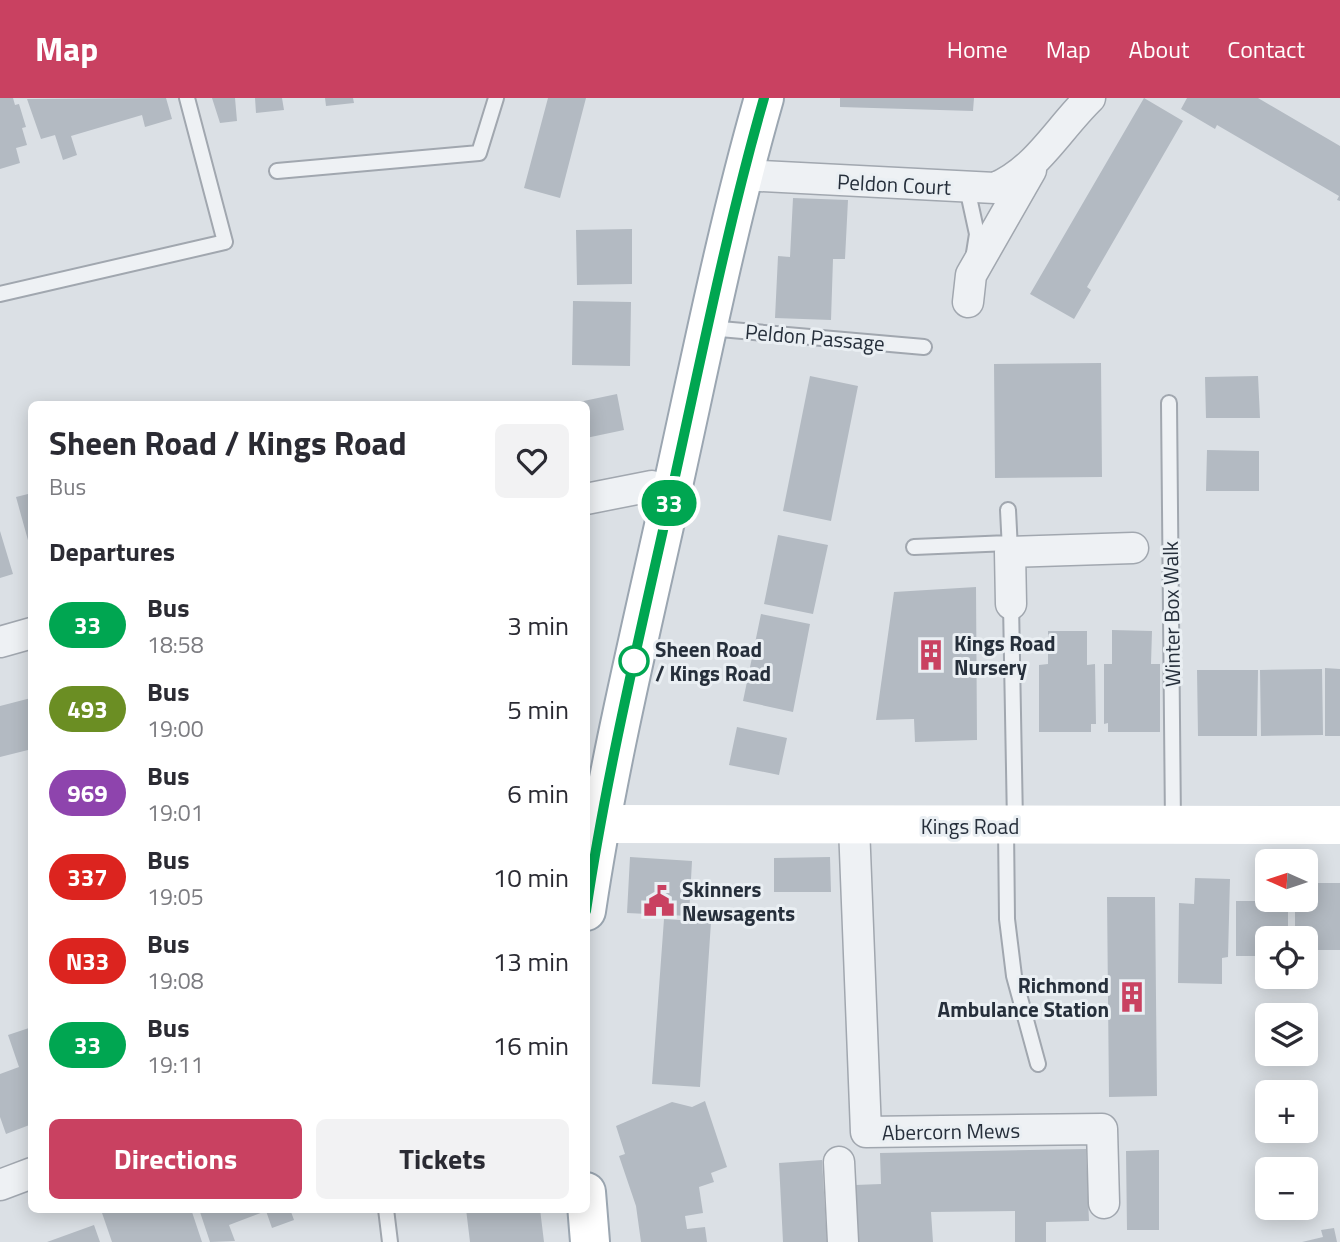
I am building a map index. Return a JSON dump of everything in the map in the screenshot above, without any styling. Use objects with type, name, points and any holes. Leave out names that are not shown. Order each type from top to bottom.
[{"type":"main road","points":[[590,884],[599,824],[706,327],[742,176],[764,98]]},
{"type":"main road","name":"Kings Road","points":[[599,824],[1340,825]]},
{"type":"main road","points":[[588,1213],[590,1242]]},
{"type":"street","name":"Peldon Court","points":[[970,288],[1037,160],[1069,118],[1090,98]]},
{"type":"street","name":"Peldon Court","points":[[742,176],[995,188],[1012,181],[1037,160]]},
{"type":"street","points":[[590,498],[652,486],[671,492]]},
{"type":"street","points":[[1011,604],[1010,547],[1133,548]]},
{"type":"street","points":[[0,642],[28,634]]},
{"type":"street","name":"Abercorn Mews","points":[[854,826],[866,1132],[1102,1129],[1104,1203]]},
{"type":"street","points":[[839,1163],[843,1242]]},
{"type":"street","points":[[0,1185],[28,1174]]},
{"type":"lane","points":[[0,294],[225,242],[187,98]]},
{"type":"lane","points":[[277,171],[479,153],[496,98]]},
{"type":"lane","points":[[967,188],[976,234],[970,288]]},
{"type":"lane","name":"Peldon Passage","points":[[706,327],[924,347]]},
{"type":"lane","name":"Winter Box Walk","points":[[1169,403],[1173,825]]},
{"type":"lane","points":[[914,547],[1010,547],[1008,510]]},
{"type":"lane","points":[[1011,604],[1011,825],[1007,919],[1014,976],[1038,1064]]},
{"type":"lane","points":[[386,1213],[390,1242]]},
{"type":"building","points":[[0,98],[13,98],[15,105],[19,104],[26,127],[22,128],[27,145],[16,148],[20,163],[0,169]]},
{"type":"building","points":[[166,98],[172,119],[145,127],[142,115],[71,136],[77,155],[63,160],[55,135],[41,139],[27,99]]},
{"type":"building","points":[[212,98],[235,98],[237,121],[220,123]]},
{"type":"building","points":[[255,98],[282,98],[284,110],[256,113]]},
{"type":"building","points":[[325,98],[353,98],[354,103],[326,106]]},
{"type":"building","points":[[548,98],[586,98],[560,198],[524,188]]},
{"type":"building","points":[[840,98],[974,98],[973,111],[840,107]]},
{"type":"building","points":[[1144,98],[1183,121],[1087,287],[1091,290],[1074,319],[1030,294]]},
{"type":"building","points":[[1187,98],[1258,98],[1340,146],[1340,201],[1337,200],[1339,196],[1217,125],[1215,129],[1181,109]]},
{"type":"building","points":[[793,198],[848,200],[845,259],[833,259],[831,320],[775,318],[778,256],[790,257]]},
{"type":"building","points":[[632,229],[632,284],[577,285],[576,230]]},
{"type":"building","points":[[573,301],[631,302],[630,366],[572,365]]},
{"type":"building","points":[[1101,363],[1102,477],[995,478],[994,364]]},
{"type":"building","points":[[810,376],[858,386],[831,521],[783,511]]},
{"type":"building","points":[[1258,376],[1260,418],[1206,418],[1205,377]]},
{"type":"building","points":[[617,394],[624,430],[590,437],[590,401],[584,401]]},
{"type":"building","points":[[1207,450],[1259,451],[1259,491],[1206,491]]},
{"type":"building","points":[[28,494],[28,540],[16,497]]},
{"type":"building","points":[[0,531],[13,574],[0,578]]},
{"type":"building","points":[[778,535],[828,545],[813,614],[764,604]]},
{"type":"building","name":"Kings Road Nursery","points":[[976,587],[977,740],[915,742],[914,719],[876,720],[894,592]]},
{"type":"building","points":[[761,614],[810,624],[793,712],[743,701]]},
{"type":"building","points":[[1112,630],[1152,631],[1151,664],[1160,664],[1160,732],[1108,732],[1108,723],[1104,724],[1104,664],[1112,664]]},
{"type":"building","points":[[1048,631],[1087,631],[1087,665],[1095,664],[1096,724],[1091,724],[1091,732],[1039,732],[1039,665],[1048,664]]},
{"type":"building","points":[[1325,668],[1340,669],[1340,736],[1325,736]]},
{"type":"building","points":[[1322,669],[1323,735],[1261,736],[1260,670]]},
{"type":"building","points":[[1197,670],[1258,670],[1257,736],[1198,736]]},
{"type":"building","points":[[28,699],[28,750],[0,757],[0,706]]},
{"type":"building","points":[[737,727],[787,738],[779,775],[729,765]]},
{"type":"building","points":[[630,857],[692,861],[689,916],[627,913]]},
{"type":"building","points":[[830,857],[831,892],[774,892],[774,858]]},
{"type":"building","points":[[1195,878],[1230,879],[1228,957],[1222,958],[1222,984],[1178,983],[1179,903],[1194,904]]},
{"type":"building","points":[[1318,883],[1340,883],[1340,950],[1318,950],[1318,926],[1295,926],[1295,912],[1318,912]]},
{"type":"building","name":"Richmond Ambulance Station","points":[[1107,897],[1155,897],[1157,1096],[1109,1097]]},
{"type":"building","points":[[1236,901],[1255,901],[1255,912],[1288,912],[1288,926],[1255,926],[1255,956],[1236,956]]},
{"type":"building","points":[[664,919],[711,922],[700,1087],[652,1084]]},
{"type":"building","points":[[28,1028],[28,1126],[6,1134],[0,1117],[0,1074],[19,1067],[8,1035]]},
{"type":"building","points":[[705,1101],[727,1167],[711,1173],[714,1182],[699,1187],[703,1213],[685,1216],[687,1229],[705,1227],[707,1242],[641,1242],[636,1206],[619,1156],[625,1154],[616,1126],[672,1102],[692,1107]]},
{"type":"building","points":[[1086,1149],[1089,1221],[1046,1222],[1046,1242],[1015,1242],[1015,1211],[931,1212],[933,1242],[858,1242],[855,1185],[881,1184],[880,1153]]},
{"type":"building","points":[[1159,1150],[1159,1230],[1127,1230],[1126,1151]]},
{"type":"building","points":[[822,1160],[827,1242],[783,1242],[779,1163]]},
{"type":"building","points":[[102,1213],[192,1213],[202,1242],[112,1242]]},
{"type":"building","points":[[200,1213],[261,1213],[229,1225],[235,1241],[210,1242]]},
{"type":"building","points":[[267,1213],[291,1213],[294,1220],[272,1228]]},
{"type":"building","points":[[466,1213],[540,1213],[544,1242],[470,1242]]},
{"type":"building","points":[[94,1225],[100,1242],[47,1242]]},
{"type":"building","points":[[1334,1228],[1337,1242],[1302,1242],[1323,1237],[1321,1230]]},
{"type":"bus line","name":"33","points":[[590,884],[599,824],[706,327],[742,176],[764,98]]},
{"type":"place","name":"Kings Road Nursery","points":[[931,655]]},
{"type":"place","name":"Sheen Road / Kings Road","points":[[634,661]]},
{"type":"place","name":"Skinners Newsagents","points":[[659,901]]},
{"type":"place","name":"Richmond Ambulance Station","points":[[1132,997]]}]
